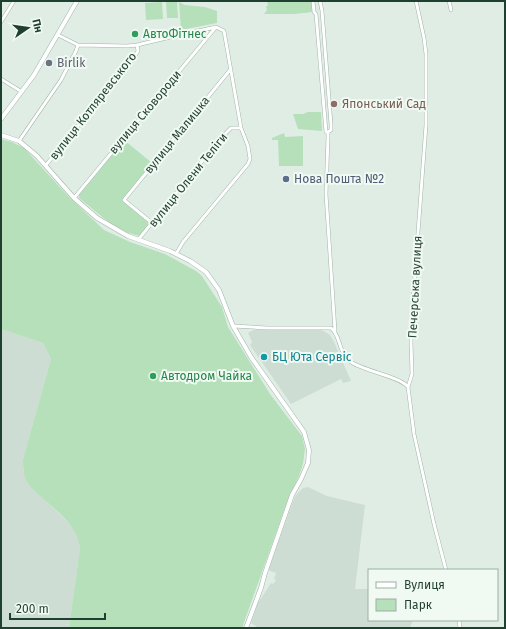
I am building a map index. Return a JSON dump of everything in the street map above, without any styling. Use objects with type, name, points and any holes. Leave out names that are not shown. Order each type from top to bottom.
[{"type":"street","points":[[1,22],[14,1]]},
{"type":"street","points":[[1,119],[34,75],[77,1]]},
{"type":"street","points":[[313,1],[314,12],[316,14],[326,132],[328,132],[326,194],[335,331],[342,351],[351,363],[401,382],[408,387]]},
{"type":"street","points":[[320,1],[331,124],[331,130],[328,132]]},
{"type":"street","name":"Печерська вулиця","points":[[416,1],[426,54],[426,125],[413,300],[411,342],[412,374],[408,387],[414,434],[446,569]]},
{"type":"street","points":[[449,1],[451,10]]},
{"type":"street","points":[[58,34],[78,45],[127,46],[216,27],[224,31],[241,128],[248,146],[250,160],[183,242],[176,254]]},
{"type":"street","name":"вулиця Сковороди","points":[[74,198],[216,27]]},
{"type":"street","points":[[19,141],[61,80],[78,45]]},
{"type":"street","name":"вулиця Котляревського","points":[[46,165],[133,59],[138,51],[137,45]]},
{"type":"street","name":"вулиця Малишка","points":[[152,223],[124,200],[230,70]]},
{"type":"street","points":[[1,79],[22,92]]},
{"type":"street","name":"вулиця Олени Теліги","points":[[138,240],[225,134],[234,127],[241,128]]},
{"type":"street","points":[[1,135],[19,141],[37,156],[74,198],[97,218],[138,240],[176,254],[196,264],[210,278],[219,290],[233,326],[261,374],[302,428],[306,438],[309,454],[305,469],[292,495],[246,628]]},
{"type":"street","points":[[233,326],[267,328],[324,327],[331,328],[335,331]]},
{"type":"shaded area","points":[[1,329],[43,343],[51,359],[23,459],[23,470],[33,489],[72,526],[79,538],[80,548],[69,628],[1,628]]},
{"type":"shaded area","points":[[320,329],[330,335],[351,381],[343,383],[341,379],[291,404],[250,345],[252,342],[248,333],[253,330]]},
{"type":"shaded area","points":[[308,487],[327,496],[365,505],[355,589],[368,589],[368,621],[413,621],[410,628],[256,628],[257,627],[251,623],[258,603],[271,583],[273,584],[276,580],[274,579],[276,573],[268,570],[295,496],[303,488]]},
{"type":"green space","points":[[177,1],[178,18],[167,18],[166,2]]},
{"type":"green space","points":[[267,1],[312,1],[313,12],[294,14],[264,14],[267,10],[266,6],[268,6]]},
{"type":"green space","points":[[162,2],[163,19],[146,20],[145,3]]},
{"type":"green space","points":[[179,2],[185,5],[205,7],[217,11],[217,23],[181,30]]},
{"type":"green space","points":[[308,112],[321,112],[322,131],[298,129],[293,114],[303,114]]},
{"type":"green space","points":[[284,133],[285,137],[303,136],[303,166],[279,166],[278,140],[272,140],[272,138]]},
{"type":"green space","name":"Автодром Чайка","points":[[1,139],[12,142],[24,148],[68,196],[104,230],[130,242],[165,254],[196,271],[202,276],[222,307],[228,327],[270,394],[302,436],[305,449],[303,464],[287,502],[242,628],[69,628],[80,548],[78,540],[71,525],[29,484],[26,480],[23,467],[23,459],[51,359],[43,343],[1,329]]},
{"type":"green space","points":[[124,140],[152,163],[123,200],[149,222],[150,225],[140,236],[131,234],[115,226],[79,198],[79,195]]},
{"type":"place","name":"АвтоФітнес","points":[[135,34]]},
{"type":"place","name":"Birlik","points":[[49,63]]},
{"type":"place","name":"Японський Сад","points":[[334,104]]},
{"type":"place","name":"Нова Пошта №2","points":[[286,179]]},
{"type":"place","name":"БЦ Юта Сервіс","points":[[264,357]]},
{"type":"place","name":"Автодром Чайка","points":[[153,376]]}]
